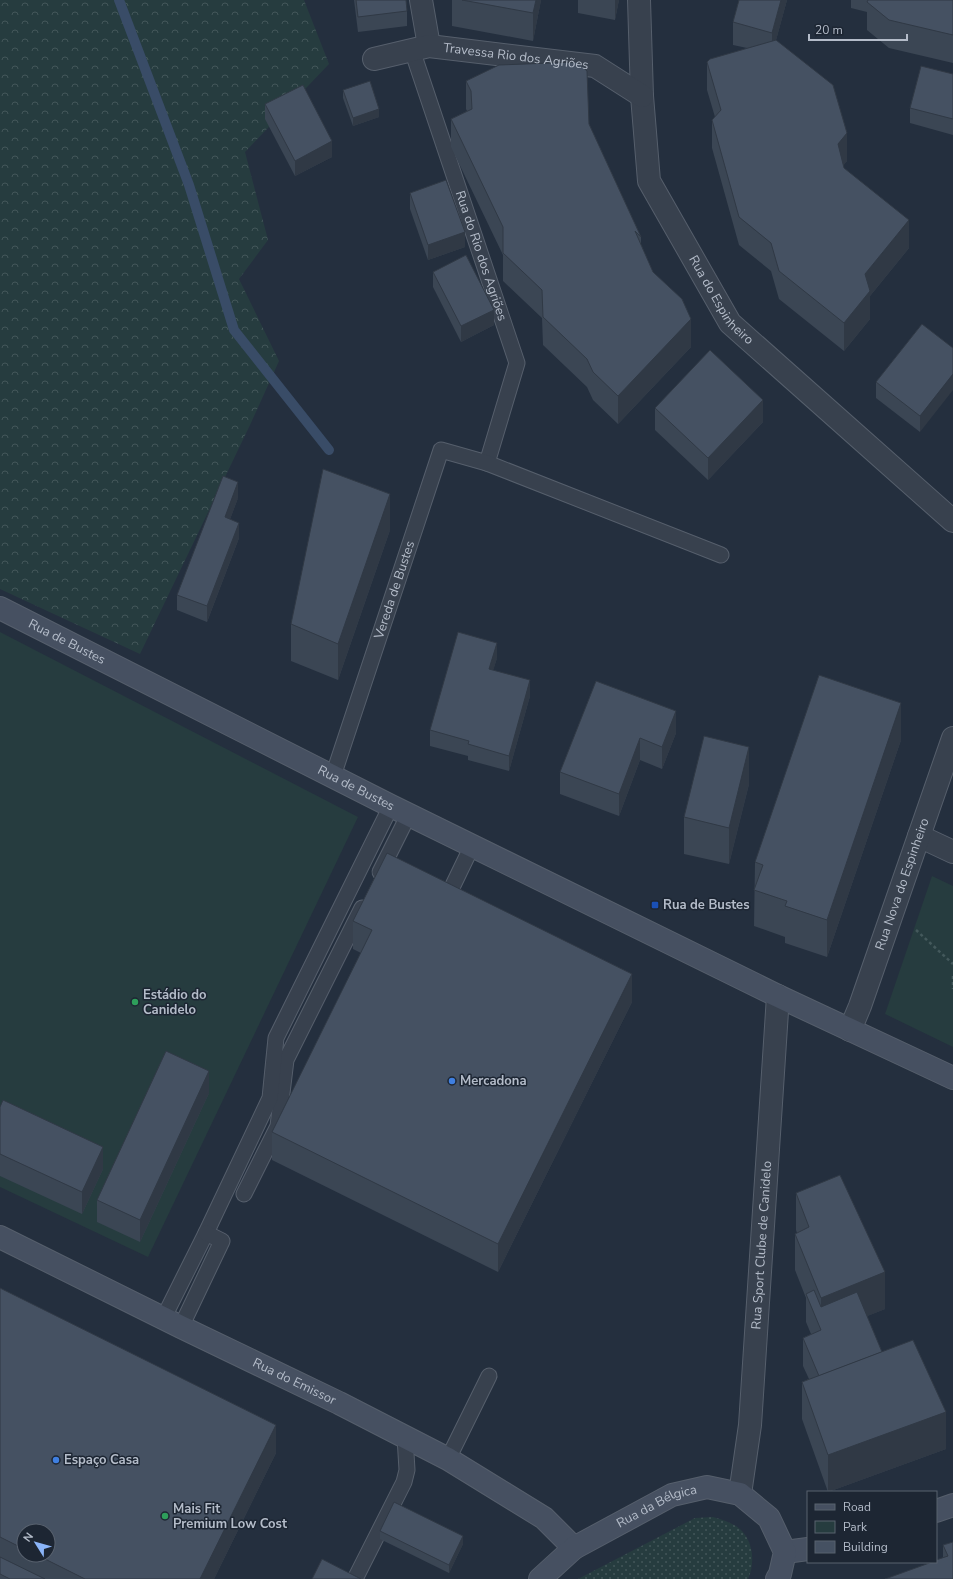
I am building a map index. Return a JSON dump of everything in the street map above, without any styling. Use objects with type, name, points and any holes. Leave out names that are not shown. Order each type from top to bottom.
[{"type":"main road","name":"Rua de Bustes","points":[[0,608],[472,846],[778,996],[953,1078]]},
{"type":"main road","name":"Rua do Emissor","points":[[0,1237],[172,1323],[339,1403],[448,1459],[544,1518],[574,1548]]},
{"type":"main road","name":"Rua da Bélgica","points":[[540,1579],[574,1548],[672,1495],[707,1487],[740,1494],[768,1518],[785,1552]]},
{"type":"main road","points":[[937,1511],[953,1505]]},
{"type":"main road","points":[[777,1579],[780,1574],[785,1552],[807,1550]]},
{"type":"street","name":"Travessa Rio dos Agriões","points":[[420,48],[421,0]]},
{"type":"street","name":"Rua do Espinheiro","points":[[639,0],[642,96],[649,182],[730,323],[953,521]]},
{"type":"street","name":"Travessa Rio dos Agriões","points":[[374,59],[420,48],[595,66],[642,96]]},
{"type":"street","name":"Rua Nova do Espinheiro","points":[[850,1030],[860,1006],[953,738]]},
{"type":"street","points":[[919,836],[953,852]]},
{"type":"street","name":"Rua Sport Clube de Canidelo","points":[[740,1494],[750,1425],[778,996]]},
{"type":"lane","name":"Rua do Rio dos Agriões","points":[[420,48],[517,363],[488,463]]},
{"type":"lane","name":"Vereda de Bustes","points":[[332,776],[440,450],[488,463]]},
{"type":"lane","points":[[488,463],[721,555]]},
{"type":"lane","points":[[244,1194],[278,1126],[286,1060],[371,890],[400,810]]},
{"type":"lane","points":[[172,1323],[206,1233],[270,1098],[276,1038],[400,810]]},
{"type":"lane","points":[[442,908],[472,846]]},
{"type":"lane","points":[[448,1459],[489,1376]]},
{"type":"lane","points":[[355,1579],[404,1482],[407,1470],[405,1438]]},
{"type":"path","points":[[894,909],[953,964]]},
{"type":"path","points":[[953,976],[953,989]]},
{"type":"green space","points":[[0,0],[304,0],[329,64],[245,152],[268,240],[239,279],[279,361],[250,425],[140,654],[0,589]]},
{"type":"green space","name":"Estádio do Canidelo","points":[[0,632],[358,817],[148,1257],[0,1187]]},
{"type":"green space","points":[[932,876],[953,886],[953,1047],[885,1014]]},
{"type":"green space","points":[[713,1517],[736,1526],[746,1537],[751,1550],[752,1558],[752,1565],[748,1579],[578,1579],[695,1518]]},
{"type":"building","points":[[356,0],[406,0],[407,11],[358,17]]},
{"type":"building","points":[[462,0],[536,0],[533,13]]},
{"type":"building","points":[[739,0],[781,0],[772,33],[733,22]]},
{"type":"building","points":[[868,0],[953,0],[953,35],[889,20],[867,2]]},
{"type":"building","points":[[776,40],[833,85],[847,133],[838,144],[844,168],[909,220],[865,274],[870,291],[844,323],[779,271],[771,243],[739,217],[712,120],[721,110],[707,62],[710,59]]},
{"type":"building","points":[[577,62],[587,71],[589,124],[641,237],[635,231],[653,272],[682,299],[691,319],[618,396],[593,372],[587,359],[543,317],[542,290],[503,253],[503,227],[451,119],[472,109],[471,91],[466,81],[499,65]]},
{"type":"building","points":[[921,66],[953,74],[953,119],[910,108]]},
{"type":"building","points":[[370,81],[379,109],[353,118],[343,90]]},
{"type":"building","points":[[303,85],[332,141],[295,161],[265,104]]},
{"type":"building","points":[[446,180],[465,232],[428,245],[410,193]]},
{"type":"building","points":[[466,255],[494,310],[461,326],[433,272]]},
{"type":"building","points":[[922,324],[953,348],[953,374],[920,416],[876,382]]},
{"type":"building","points":[[710,350],[763,400],[708,458],[655,408]]},
{"type":"building","points":[[323,469],[390,494],[338,644],[291,624]]},
{"type":"building","points":[[223,476],[238,482],[225,517],[239,523],[207,606],[177,595]]},
{"type":"building","points":[[458,632],[497,643],[489,669],[530,680],[509,756],[468,744],[469,741],[430,730]]},
{"type":"building","points":[[819,675],[901,703],[827,920],[785,906],[787,901],[754,890],[763,865],[755,862]]},
{"type":"building","points":[[596,681],[676,711],[662,747],[640,738],[619,794],[560,772]]},
{"type":"building","points":[[704,736],[749,747],[729,828],[684,817]]},
{"type":"building","name":"Mercadona","points":[[387,853],[632,974],[498,1244],[272,1132],[372,930],[353,921]]},
{"type":"building","points":[[166,1051],[209,1071],[140,1220],[97,1200]]},
{"type":"building","points":[[3,1100],[103,1147],[82,1192],[0,1154],[0,1107]]},
{"type":"building","points":[[840,1175],[885,1272],[821,1298],[795,1234],[809,1227],[796,1193]]},
{"type":"building","points":[[0,1288],[276,1425],[200,1579],[85,1579],[53,1563],[56,1563],[56,1523],[16,1523],[16,1545],[0,1537]]},
{"type":"building","points":[[814,1290],[821,1307],[857,1292],[882,1352],[819,1376],[803,1338],[821,1330],[806,1294]]},
{"type":"building","points":[[913,1340],[946,1412],[828,1455],[802,1382]]},
{"type":"building","points":[[394,1502],[463,1536],[449,1565],[380,1531]]},
{"type":"building","points":[[953,1542],[953,1579],[885,1579],[929,1563],[937,1563],[937,1560],[948,1556],[943,1545]]},
{"type":"building","points":[[0,1557],[45,1579],[10,1579],[0,1574]]},
{"type":"building","points":[[322,1559],[361,1579],[312,1579]]},
{"type":"waterway","points":[[119,0],[189,185],[234,330],[329,450]]},
{"type":"place","name":"Rua de Bustes","points":[[655,905]]},
{"type":"place","name":"Estádio do Canidelo","points":[[135,1002]]},
{"type":"place","name":"Mercadona","points":[[452,1081]]},
{"type":"place","name":"Espaço Casa","points":[[56,1460]]},
{"type":"place","name":"Mais Fit Premium Low Cost","points":[[165,1516]]}]
